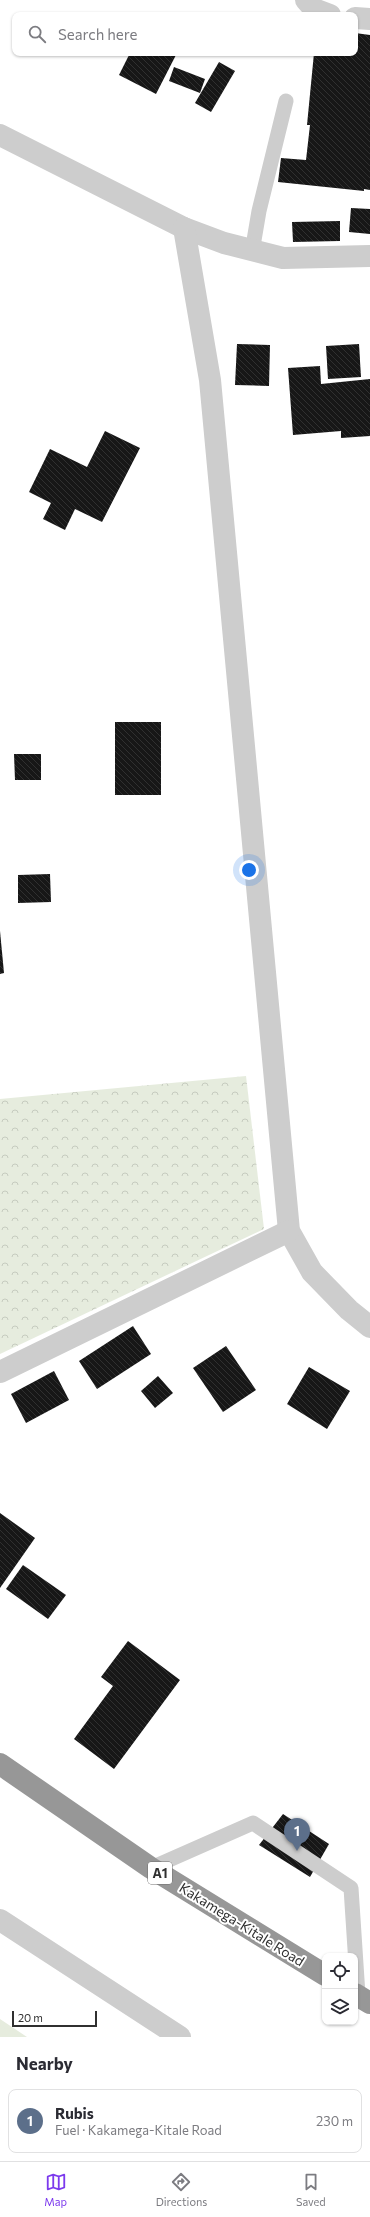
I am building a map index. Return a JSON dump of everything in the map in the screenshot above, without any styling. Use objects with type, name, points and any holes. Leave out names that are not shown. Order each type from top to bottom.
[{"type":"highway","name":"Kakamega-Kitale Road","points":[[0,1764],[151,1868],[322,1973]]},
{"type":"street","points":[[306,0],[314,9],[322,12]]},
{"type":"street","points":[[358,18],[370,19]]},
{"type":"street","points":[[0,136],[184,228],[252,252],[283,258],[370,256]]},
{"type":"street","points":[[184,228],[210,380],[289,1231],[312,1272],[349,1310],[370,1327]]},
{"type":"street","points":[[0,1372],[289,1231]]},
{"type":"street","points":[[0,1920],[180,2037]]},
{"type":"lane","points":[[252,252],[259,211],[286,101]]},
{"type":"lane","points":[[151,1868],[253,1823],[351,1888],[361,1997]]},
{"type":"green space","points":[[246,1076],[264,1229],[0,1354],[0,1099]]},
{"type":"green space","points":[[0,2019],[27,2037],[0,2037]]},
{"type":"building","points":[[358,33],[370,35],[370,190],[364,189],[364,191],[278,182],[281,158],[306,160],[310,125],[307,125],[314,56],[358,56]]},
{"type":"building","points":[[128,56],[175,56],[156,94],[119,75]]},
{"type":"building","points":[[219,62],[235,71],[211,112],[195,103]]},
{"type":"building","points":[[174,67],[205,79],[200,93],[169,81]]},
{"type":"building","points":[[351,208],[370,209],[370,234],[349,232]]},
{"type":"building","points":[[340,221],[340,241],[293,242],[292,222]]},
{"type":"building","points":[[237,344],[270,345],[269,386],[235,385]]},
{"type":"building","points":[[359,344],[361,377],[328,379],[326,346]]},
{"type":"building","points":[[320,366],[321,384],[370,379],[370,436],[341,438],[341,431],[293,435],[288,368]]},
{"type":"building","points":[[105,431],[140,448],[102,522],[75,509],[65,530],[43,519],[51,503],[29,492],[50,449],[87,467]]},
{"type":"building","points":[[115,722],[161,722],[161,795],[115,795]]},
{"type":"building","points":[[14,754],[41,754],[41,780],[15,780]]},
{"type":"building","points":[[50,874],[51,902],[18,903],[18,875]]},
{"type":"building","points":[[0,931],[4,973],[0,974]]},
{"type":"building","points":[[133,1326],[151,1354],[97,1389],[79,1361]]},
{"type":"building","points":[[226,1346],[256,1390],[223,1412],[193,1368]]},
{"type":"building","points":[[309,1367],[350,1391],[327,1429],[287,1404]]},
{"type":"building","points":[[54,1371],[69,1400],[26,1423],[11,1394]]},
{"type":"building","points":[[158,1376],[173,1393],[155,1408],[141,1391]]},
{"type":"building","points":[[0,1513],[35,1538],[0,1588]]},
{"type":"building","points":[[23,1565],[66,1595],[48,1619],[6,1589]]},
{"type":"building","points":[[128,1641],[180,1680],[114,1769],[74,1739],[113,1686],[101,1677]]},
{"type":"building","points":[[283,1814],[329,1844],[310,1877],[259,1845]]},
{"type":"place","name":"Rubis","points":[[297,1851]]}]
